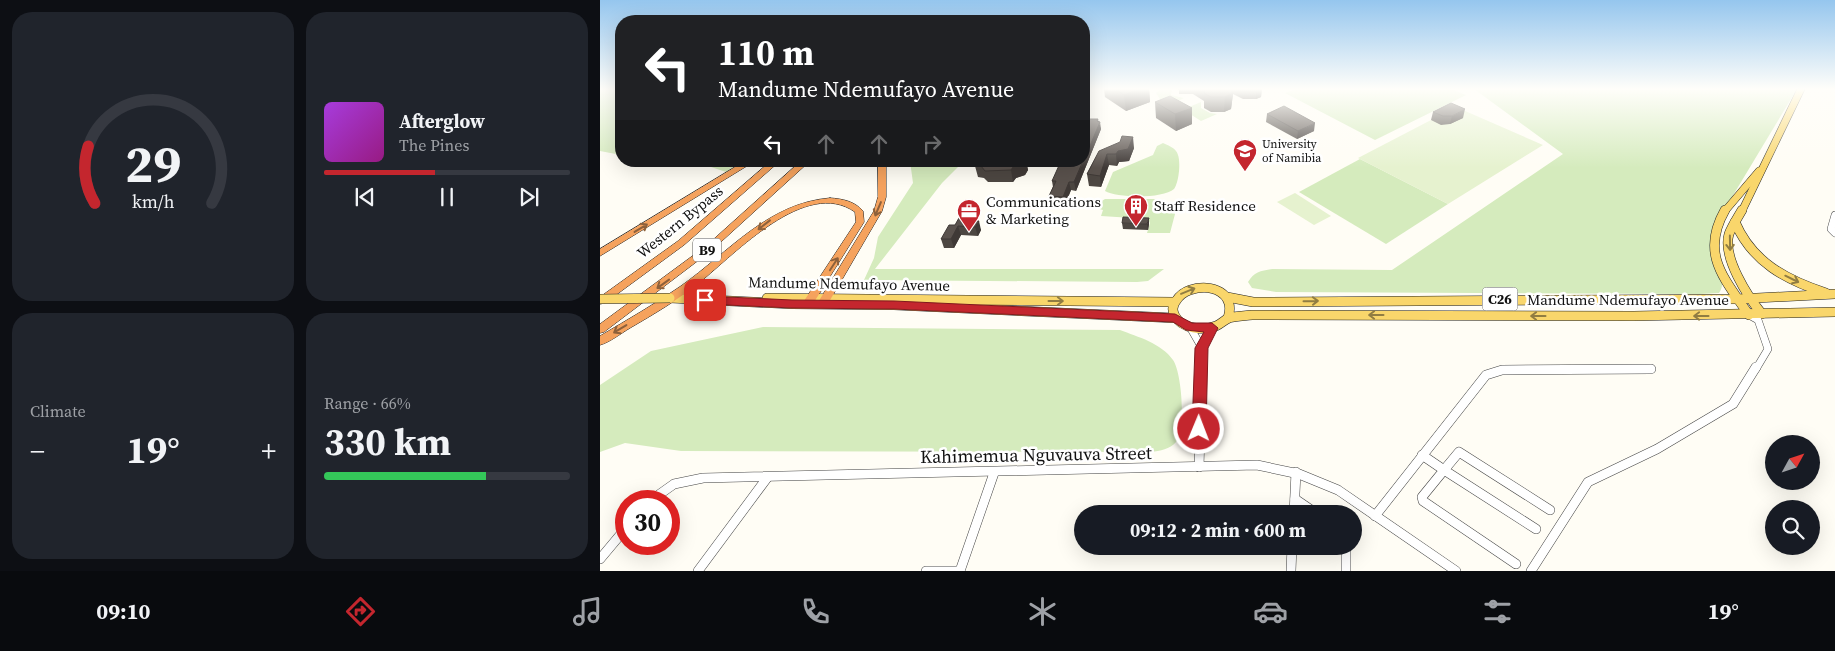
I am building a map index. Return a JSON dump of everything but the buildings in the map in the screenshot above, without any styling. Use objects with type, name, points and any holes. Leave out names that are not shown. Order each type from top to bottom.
[{"type":"highway","points":[[600,253],[741,167]]},
{"type":"highway","name":"Western Bypass","points":[[600,300],[681,243],[769,167]]},
{"type":"highway","name":"B9","points":[[600,330],[709,248],[799,167]]},
{"type":"highway","points":[[824,301],[878,211],[882,197],[882,167]]},
{"type":"highway","points":[[600,341],[670,298],[706,273],[782,214],[798,207],[821,202],[837,202],[851,206],[858,211],[860,222],[810,300]]},
{"type":"main road","points":[[1756,316],[1735,270],[1728,246],[1729,234],[1756,186],[1763,167],[1789,116]]},
{"type":"main road","points":[[1756,316],[1738,299],[1715,258],[1712,240],[1724,209],[1763,167]]},
{"type":"main road","points":[[1735,222],[1748,248],[1762,261],[1803,285],[1833,294]]},
{"type":"main road","name":"Mandume Ndemufayo Avenue","points":[[1174,310],[1178,296],[1189,290],[1203,288],[1213,289],[1227,297],[1253,302],[1738,299],[1833,294]]},
{"type":"main road","points":[[1227,297],[1232,308],[1228,318]]},
{"type":"main road","name":"Mandume Ndemufayo Avenue","points":[[600,300],[670,298],[810,300],[1174,310]]},
{"type":"main road","name":"Mandume Ndemufayo Avenue","points":[[824,301],[990,301],[1174,310]]},
{"type":"main road","points":[[1174,310],[1187,326],[1212,328]]},
{"type":"main road","name":"Mandume Ndemufayo Avenue","points":[[1212,328],[1228,318],[1265,315],[1756,316],[1835,312]]},
{"type":"street","points":[[1835,215],[1831,228],[1835,233]]},
{"type":"street","points":[[1532,571],[1588,482],[1657,449],[1733,404],[1768,349],[1756,316]]},
{"type":"street","points":[[1187,326],[1202,348]]},
{"type":"street","points":[[1199,467],[1202,348],[1212,328]]},
{"type":"street","points":[[1375,516],[1476,386],[1494,372],[1651,370]]},
{"type":"street","points":[[1516,564],[1423,501],[1422,497],[1459,452],[1550,510]]},
{"type":"street","points":[[1422,455],[1536,529]]},
{"type":"street","name":"Kahimemua Nguvauva Street","points":[[664,490],[688,479],[994,473],[1258,465],[1296,472],[1319,480],[1338,490],[1456,571]]},
{"type":"street","points":[[1295,505],[1296,472]]},
{"type":"street","points":[[926,571],[960,571],[994,473]]},
{"type":"street","points":[[698,571],[767,478]]},
{"type":"street","points":[[1295,499],[1304,505]]},
{"type":"street","points":[[600,558],[615,541]]},
{"type":"street","points":[[1291,571],[1292,555]]},
{"type":"street","points":[[1346,555],[1346,571]]},
{"type":"green space","points":[[600,116],[615,116],[615,154],[600,151]]},
{"type":"green space","points":[[1193,116],[1213,116],[1201,121]]},
{"type":"green space","points":[[1328,116],[1424,116],[1375,140]]},
{"type":"green space","points":[[1439,116],[1476,116],[1543,145],[1448,204],[1358,158]]},
{"type":"green space","points":[[1510,116],[1781,116],[1717,222],[1716,240],[1722,270],[1722,287],[1719,293],[1276,292],[1252,288],[1248,282],[1255,274],[1272,269],[1392,270],[1563,154]]},
{"type":"green space","points":[[1163,143],[1173,148],[1178,154],[1179,170],[1174,189],[1160,195],[1150,196],[1119,195],[1105,191],[1113,172],[1153,155],[1157,146]]},
{"type":"green space","points":[[1360,159],[1448,204],[1386,244],[1299,192]]},
{"type":"green space","points":[[711,167],[733,167],[726,172]]},
{"type":"green space","points":[[911,167],[958,167],[942,183],[875,269],[1164,269],[1148,281],[1137,282],[864,280],[874,258],[878,237],[913,183]]},
{"type":"green space","points":[[1295,193],[1331,216],[1314,225],[1277,202]]},
{"type":"green space","points":[[1105,199],[1156,199],[1170,204],[1175,214],[1170,233],[1147,233],[1150,223],[1148,219],[1101,216],[1103,210],[1096,208],[1097,204]]},
{"type":"green space","points":[[763,327],[1120,330],[1156,345],[1173,360],[1181,388],[1182,414],[1179,436],[1171,446],[1151,452],[681,451],[625,443],[600,452],[600,385],[651,351]]},
{"type":"place","name":"University of Namibia","points":[[1245,172]]},
{"type":"place","name":"Staff Residence","points":[[1136,227]]},
{"type":"place","name":"Communications & Marketing","points":[[969,232]]},
{"type":"route","points":[[705,300],[792,304],[894,305],[1175,318],[1182,324],[1190,327],[1212,328],[1202,348],[1199,429]]}]
